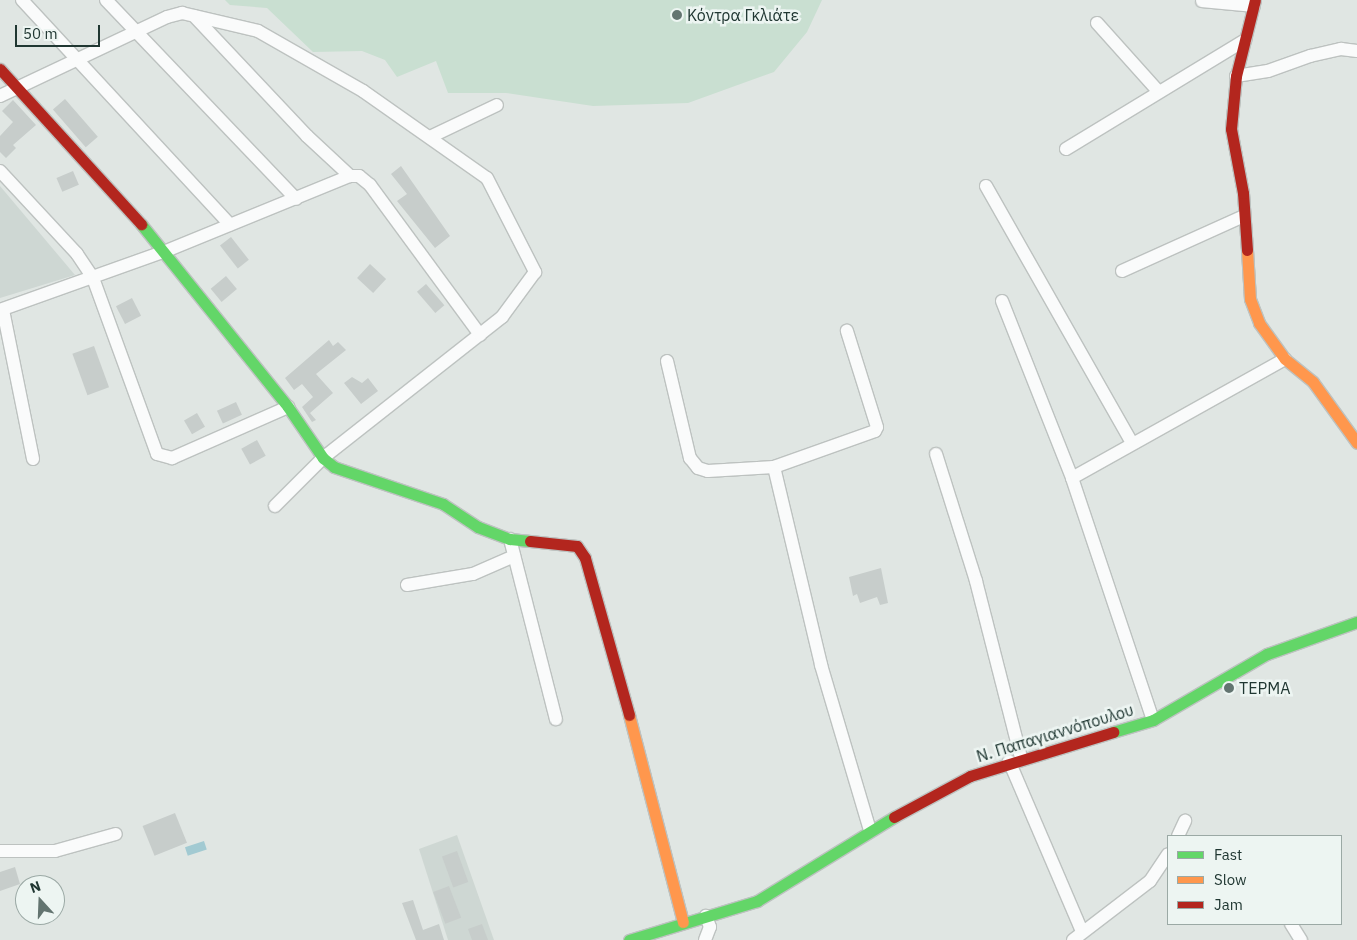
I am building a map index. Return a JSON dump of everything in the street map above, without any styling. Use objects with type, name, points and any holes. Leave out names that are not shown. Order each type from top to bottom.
[{"type":"street","points":[[22,0],[230,225]]},
{"type":"street","points":[[106,0],[134,32],[296,199]]},
{"type":"street","points":[[1202,1],[1254,3],[1236,76],[1231,130],[1243,194],[1253,312],[1285,360],[1313,382],[1357,443]]},
{"type":"street","points":[[0,96],[134,32],[167,17],[182,13],[258,31],[363,91],[487,178],[535,272],[502,317],[323,458],[274,506]]},
{"type":"street","points":[[194,16],[301,129],[350,176]]},
{"type":"street","points":[[1097,23],[1158,92]]},
{"type":"street","points":[[1066,149],[1245,40]]},
{"type":"street","points":[[1236,76],[1268,71],[1310,56],[1341,49],[1357,50]]},
{"type":"street","points":[[0,69],[166,252],[288,407],[323,458],[334,467],[443,504],[478,527],[510,538],[577,546],[585,558],[683,922]]},
{"type":"street","points":[[430,137],[497,105]]},
{"type":"street","points":[[0,171],[77,254],[93,278],[157,454],[172,458],[288,407]]},
{"type":"street","points":[[33,459],[1,310],[166,252],[350,176],[359,176],[370,184],[480,335]]},
{"type":"street","points":[[986,186],[1132,443]]},
{"type":"street","points":[[1122,271],[1244,216]]},
{"type":"street","points":[[1002,301],[1072,478],[1153,720]]},
{"type":"street","points":[[667,361],[690,458],[698,468],[708,471],[774,467],[875,431],[876,427],[847,331]]},
{"type":"street","points":[[1072,478],[1132,443],[1285,360]]},
{"type":"street","points":[[936,454],[976,581],[1015,759],[1082,931]]},
{"type":"street","points":[[774,467],[821,665],[870,830]]},
{"type":"street","points":[[510,538],[556,719]]},
{"type":"street","points":[[407,585],[473,574],[514,556]]},
{"type":"street","name":"Ν. Παπαγιαννόπουλου","points":[[629,940],[757,900],[870,830],[970,776],[1015,759],[1153,720],[1268,654],[1357,622]]},
{"type":"street","points":[[1178,835],[1184,820]]},
{"type":"street","points":[[0,851],[55,850],[116,834]]},
{"type":"street","points":[[1073,940],[1082,931],[1150,881],[1167,856]]},
{"type":"street","points":[[705,940],[710,927],[706,916]]},
{"type":"street","points":[[1292,925],[1301,940]]},
{"type":"shaded area","points":[[0,186],[75,275],[0,298]]},
{"type":"shaded area","points":[[457,835],[494,940],[448,940],[419,849]]},
{"type":"green space","points":[[225,0],[822,0],[807,32],[774,72],[688,103],[593,106],[506,93],[448,93],[436,61],[397,77],[385,60],[362,51],[313,52],[267,8],[230,5]]},
{"type":"water","points":[[204,841],[207,850],[188,856],[185,847]]},
{"type":"building","points":[[65,99],[98,137],[86,147],[53,109]]},
{"type":"building","points":[[13,100],[36,125],[13,145],[16,148],[6,158],[0,152],[0,136],[13,122],[2,111]]},
{"type":"building","points":[[401,166],[450,236],[435,248],[397,201],[407,194],[391,174]]},
{"type":"building","points":[[73,171],[79,185],[62,192],[56,178]]},
{"type":"building","points":[[231,237],[249,260],[238,268],[220,246]]},
{"type":"building","points":[[370,264],[386,279],[373,293],[357,278]]},
{"type":"building","points":[[226,276],[237,289],[222,302],[211,289]]},
{"type":"building","points":[[426,284],[444,305],[435,313],[417,292]]},
{"type":"building","points":[[132,298],[141,316],[125,324],[116,306]]},
{"type":"building","points":[[329,340],[333,346],[338,342],[346,350],[316,374],[333,393],[310,413],[316,420],[312,422],[302,407],[313,397],[302,384],[294,390],[285,378]]},
{"type":"building","points":[[94,346],[109,387],[87,395],[72,354]]},
{"type":"building","points":[[352,377],[362,383],[368,378],[378,391],[361,404],[344,383]]},
{"type":"building","points":[[236,402],[242,415],[223,424],[217,411]]},
{"type":"building","points":[[197,413],[205,427],[192,434],[184,420]]},
{"type":"building","points":[[257,440],[266,456],[250,464],[241,449]]},
{"type":"building","points":[[881,568],[888,603],[880,605],[877,597],[860,603],[857,594],[853,596],[849,577]]},
{"type":"building","points":[[175,813],[187,843],[155,856],[143,826]]},
{"type":"building","points":[[457,851],[468,882],[453,887],[442,856]]},
{"type":"building","points":[[15,867],[17,875],[15,875],[15,886],[0,891],[0,872]]},
{"type":"building","points":[[449,886],[461,918],[445,924],[433,892]]},
{"type":"building","points":[[413,900],[423,930],[439,924],[444,940],[416,940],[402,903]]},
{"type":"building","points":[[482,924],[488,940],[472,940],[468,929]]},
{"type":"traffic: fast","points":[[141,224],[288,407],[323,458],[334,467],[443,504],[478,527],[510,539],[530,541]]},
{"type":"traffic: fast","points":[[1113,732],[1153,720],[1267,654],[1357,622]]},
{"type":"traffic: fast","points":[[629,940],[757,901],[894,817]]},
{"type":"traffic: slow","points":[[1247,250],[1250,299],[1259,323],[1285,359],[1313,382],[1357,443]]},
{"type":"traffic: slow","points":[[629,715],[683,922]]},
{"type":"traffic: jam","points":[[1247,250],[1243,193],[1231,129],[1236,76],[1255,0]]},
{"type":"traffic: jam","points":[[0,69],[141,224]]},
{"type":"traffic: jam","points":[[530,541],[577,546],[585,558],[629,715]]},
{"type":"traffic: jam","points":[[894,817],[970,776],[1113,732]]},
{"type":"place","name":"Κόντρα Γκλιάτε","points":[[677,15]]},
{"type":"place","name":"ΤΕΡΜΑ","points":[[1229,688]]}]
